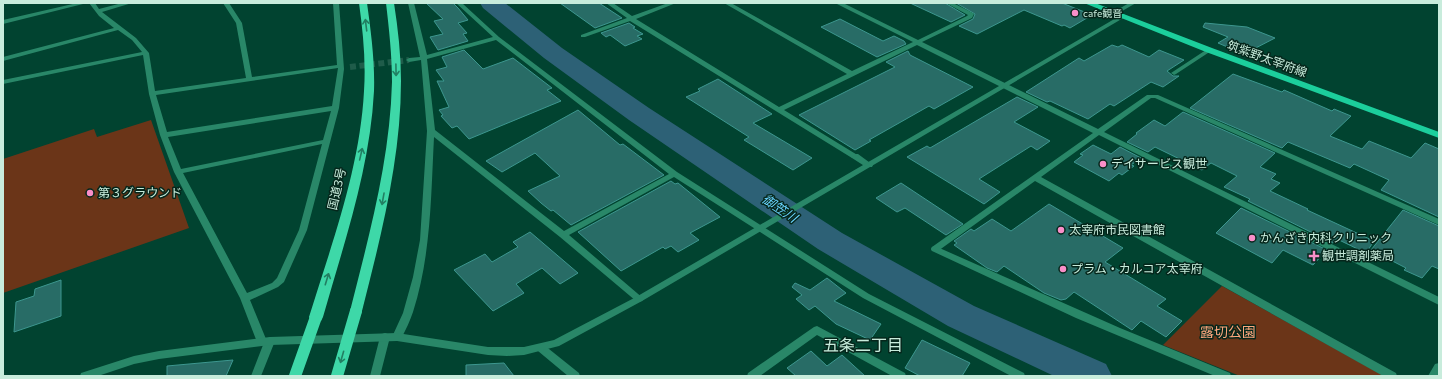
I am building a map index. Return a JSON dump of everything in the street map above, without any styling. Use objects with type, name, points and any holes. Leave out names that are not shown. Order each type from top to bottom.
[{"type":"highway","name":"国道3号","points":[[295,376],[316,317],[348,212],[363,146],[369,92],[367,32],[363,3]]},
{"type":"highway","points":[[337,376],[381,213],[393,141],[396,87],[395,27],[390,3]]},
{"type":"main road","name":"筑紫野太宰府線","points":[[1088,3],[1209,50],[1439,135]]},
{"type":"street","points":[[3,22],[84,3]]},
{"type":"street","points":[[92,3],[101,15],[134,39],[146,52],[152,94],[164,135],[178,172],[245,298],[266,342],[256,376]]},
{"type":"street","points":[[98,11],[129,3]]},
{"type":"street","points":[[226,3],[239,23],[249,79]]},
{"type":"street","points":[[245,298],[275,285],[282,280],[303,230],[335,108],[341,67],[336,3]]},
{"type":"street","points":[[397,337],[408,313],[418,277],[424,240],[431,131],[424,58],[411,3]]},
{"type":"street","points":[[459,3],[497,38],[674,174],[760,227],[866,296],[1020,376]]},
{"type":"street","points":[[609,3],[632,19],[869,165]]},
{"type":"street","points":[[583,36],[674,3]]},
{"type":"street","points":[[727,3],[852,74]]},
{"type":"street","points":[[838,3],[1097,133],[1439,301]]},
{"type":"street","points":[[780,109],[970,17],[972,14],[949,3]]},
{"type":"street","points":[[85,376],[134,360],[159,355],[266,342],[397,337],[494,351],[524,351],[541,348],[569,337],[639,299],[1004,86],[1119,15],[1134,3]]},
{"type":"street","points":[[3,59],[120,28]]},
{"type":"street","points":[[409,60],[424,58],[497,38]]},
{"type":"street","points":[[1174,73],[1209,50]]},
{"type":"street","points":[[3,82],[146,52]]},
{"type":"street","points":[[152,94],[249,79],[350,67]]},
{"type":"street","points":[[1226,376],[1154,348],[999,280],[935,249],[1149,96],[1156,96],[1439,222]]},
{"type":"street","points":[[164,135],[335,108]]},
{"type":"street","points":[[431,131],[563,235],[639,299]]},
{"type":"street","points":[[178,172],[327,141]]},
{"type":"street","points":[[563,235],[674,174]]},
{"type":"street","points":[[1036,178],[1392,376]]},
{"type":"street","points":[[752,376],[817,330],[901,376]]},
{"type":"street","points":[[375,376],[386,337]]},
{"type":"street","points":[[541,348],[575,376]]},
{"type":"street","points":[[1433,376],[1439,367]]},
{"type":"green space","name":"第３グラウンド","points":[[151,120],[189,228],[3,293],[3,159],[94,129],[97,137]]},
{"type":"green space","name":"露切公園","points":[[1222,286],[1384,376],[1240,376],[1163,345]]},
{"type":"building","points":[[426,3],[453,3],[468,20],[458,23],[467,33],[463,34],[468,41],[438,50],[430,37],[443,34],[434,21],[443,19]]},
{"type":"building","points":[[560,3],[599,3],[622,18],[595,28]]},
{"type":"building","points":[[910,3],[945,3],[965,15],[951,22]]},
{"type":"building","points":[[956,3],[1062,3],[1092,15],[1070,28],[1024,10],[977,34],[959,26],[973,19],[975,14]]},
{"type":"building","points":[[840,19],[883,41],[894,36],[904,41],[906,44],[877,57],[821,27]]},
{"type":"building","points":[[629,23],[635,27],[633,28],[643,34],[637,36],[642,39],[625,46],[610,35],[606,37],[601,33]]},
{"type":"building","points":[[1205,23],[1247,27],[1275,38],[1244,54],[1218,43],[1228,37],[1203,27]]},
{"type":"building","points":[[1112,45],[1118,47],[1122,45],[1149,57],[1159,50],[1184,60],[1167,71],[1173,76],[1179,76],[1163,87],[1151,82],[1114,106],[1110,104],[1088,119],[1050,101],[1047,102],[1026,92],[1079,58],[1084,61]]},
{"type":"building","points":[[464,50],[483,69],[513,58],[552,88],[547,90],[561,101],[469,139],[457,126],[452,128],[441,116],[443,115],[439,110],[449,107],[437,81],[444,81],[436,70],[447,67],[442,57]]},
{"type":"building","points":[[908,51],[910,55],[973,87],[934,109],[929,106],[869,140],[871,141],[855,150],[799,115],[895,67],[886,62]]},
{"type":"building","points":[[1233,74],[1282,92],[1284,90],[1332,111],[1334,109],[1351,116],[1330,136],[1362,149],[1369,141],[1411,158],[1425,143],[1439,149],[1439,217],[1381,190],[1389,180],[1354,164],[1350,168],[1288,142],[1282,148],[1190,108]]},
{"type":"building","points":[[718,79],[772,114],[753,123],[812,158],[793,170],[744,140],[749,137],[686,97],[700,91],[698,89]]},
{"type":"building","points":[[1017,97],[1038,107],[1014,122],[1050,141],[1037,150],[1031,146],[979,179],[1000,192],[984,204],[907,157],[927,146],[930,148]]},
{"type":"building","points":[[578,110],[620,145],[623,144],[664,175],[571,225],[553,210],[551,211],[528,191],[560,176],[535,153],[502,172],[486,161]]},
{"type":"building","points":[[1183,112],[1275,153],[1260,167],[1276,174],[1271,179],[1280,183],[1270,191],[1374,241],[1366,253],[1337,239],[1333,243],[1248,201],[1250,199],[1224,187],[1237,176],[1211,163],[1202,170],[1155,147],[1148,152],[1127,142],[1137,134],[1136,133],[1154,120],[1165,126]]},
{"type":"building","name":"デイサービス観世","points":[[1093,145],[1111,154],[1120,147],[1141,158],[1131,165],[1134,166],[1122,175],[1119,173],[1109,181],[1074,162],[1083,155],[1080,154]]},
{"type":"building","points":[[671,181],[675,184],[678,183],[720,217],[690,233],[699,240],[678,252],[671,246],[665,249],[663,247],[621,271],[578,232]]},
{"type":"building","points":[[901,183],[963,224],[946,235],[905,208],[897,212],[876,198]]},
{"type":"building","name":"プラム・カルコア太宰府","points":[[1049,204],[1123,248],[1105,262],[1166,299],[1157,306],[1182,321],[1166,337],[1141,321],[1132,330],[1074,292],[1066,299],[1061,300],[1044,293],[1004,266],[997,272],[987,268],[954,245],[957,243],[954,241],[971,229],[974,231],[992,219],[1011,231]]},
{"type":"building","points":[[1241,208],[1327,250],[1313,265],[1283,250],[1272,263],[1216,233]]},
{"type":"building","points":[[1403,210],[1439,226],[1439,269],[1432,266],[1422,278],[1404,270],[1406,268],[1371,250]]},
{"type":"building","points":[[530,232],[578,273],[560,284],[542,268],[516,284],[524,293],[493,311],[454,270],[485,254],[492,262],[518,247],[513,242]]},
{"type":"building","points":[[827,278],[846,293],[834,301],[881,324],[870,340],[836,324],[815,306],[809,310],[796,299],[802,295],[792,287],[795,283],[810,290]]},
{"type":"building","points":[[61,280],[61,316],[14,332],[16,302],[34,296],[35,289]]},
{"type":"building","points":[[922,340],[970,363],[962,376],[920,376],[905,368]]},
{"type":"building","points":[[811,351],[827,366],[842,355],[865,376],[796,376],[787,368]]},
{"type":"building","points":[[233,360],[226,376],[167,376],[167,366]]},
{"type":"building","points":[[504,363],[514,376],[466,376],[466,365]]},
{"type":"waterway","name":"御笠川","points":[[491,3],[553,53],[639,114],[830,241],[961,316],[1092,376]]},
{"type":"tunnel","points":[[350,67],[409,60]]},
{"type":"place","name":"cafe観音","points":[[1075,13]]},
{"type":"place","name":"デイサービス観世","points":[[1103,164]]},
{"type":"place","name":"第３グラウンド","points":[[90,193]]},
{"type":"place","name":"太宰府市民図書館","points":[[1061,230]]},
{"type":"place","name":"かんざき内科クリニック","points":[[1252,238]]},
{"type":"place","name":"観世調剤薬局","points":[[1314,256]]},
{"type":"place","name":"プラム・カルコア太宰府","points":[[1063,269]]},
{"type":"district","name":"五条二丁目","points":[[863,345]]}]
